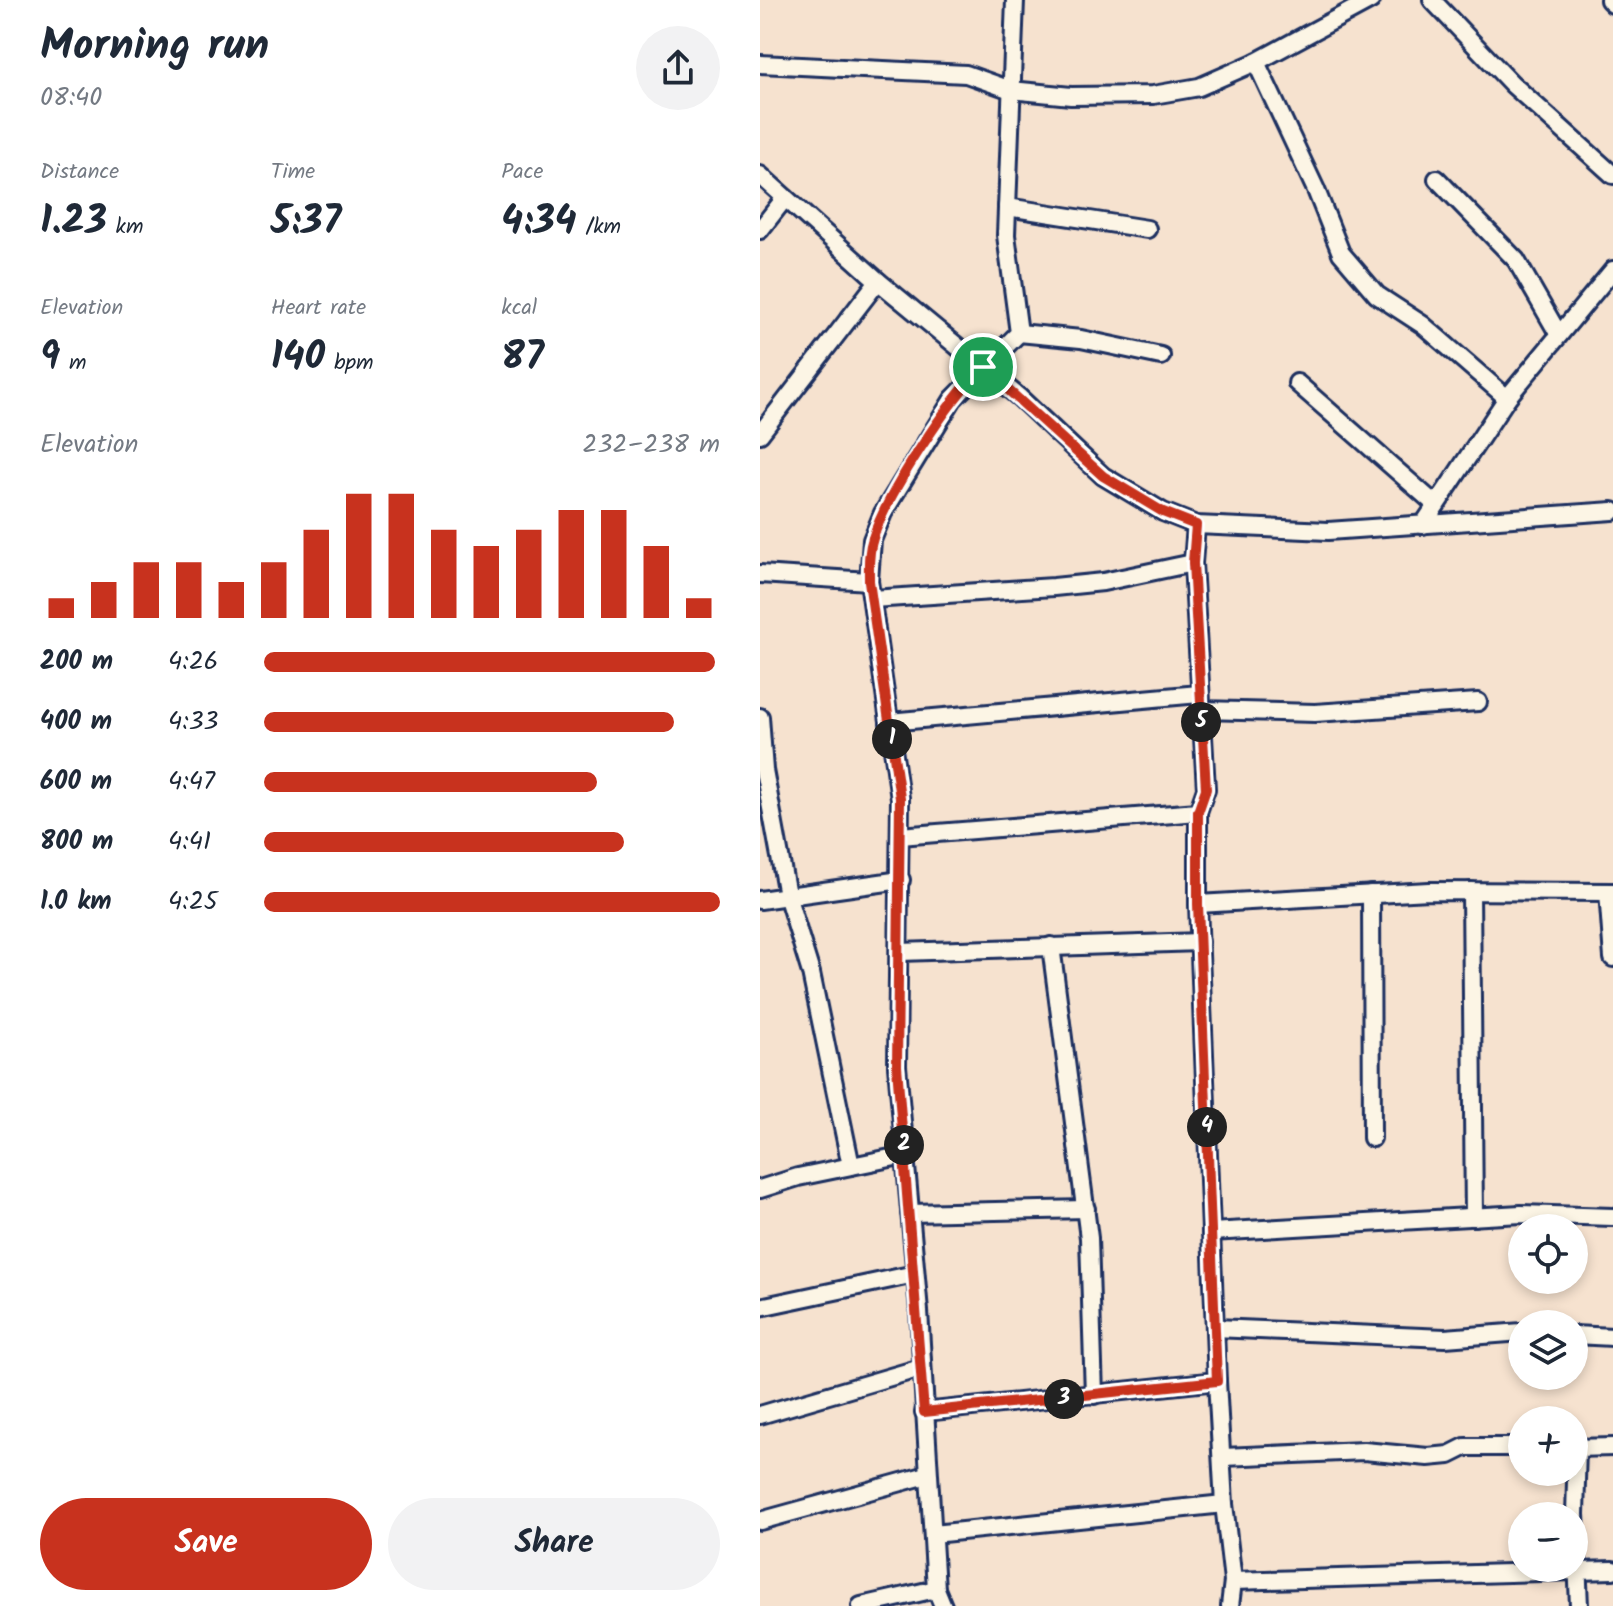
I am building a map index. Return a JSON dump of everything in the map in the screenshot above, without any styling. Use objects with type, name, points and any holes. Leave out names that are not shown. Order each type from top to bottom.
[{"type":"street","points":[[1015,0],[1007,207],[1010,283],[1019,333]]},
{"type":"street","points":[[760,64],[966,74],[1011,90],[1071,96],[1153,95],[1199,87],[1256,62],[1371,0]]},
{"type":"street","points":[[1432,0],[1512,84],[1613,175]]},
{"type":"street","points":[[1609,0],[1613,4]]},
{"type":"street","points":[[1256,62],[1316,190],[1341,253],[1377,295],[1423,325],[1507,398]]},
{"type":"street","points":[[760,175],[878,281],[983,367],[1103,476],[1163,512],[1196,525],[1328,531],[1613,511]]},
{"type":"street","points":[[1437,179],[1516,260],[1559,335]]},
{"type":"street","points":[[760,230],[785,198]]},
{"type":"street","points":[[1007,207],[1147,229]]},
{"type":"street","points":[[1423,525],[1507,398],[1613,270]]},
{"type":"street","points":[[760,434],[878,281]]},
{"type":"street","points":[[943,1606],[936,1589],[896,1013],[900,952],[900,798],[869,581],[872,540],[883,513],[953,399],[1019,333],[1081,339],[1161,356]]},
{"type":"street","points":[[1297,383],[1436,505]]},
{"type":"street","points":[[1196,525],[1193,563],[1206,789],[1198,812],[1198,904],[1217,1381],[1224,1504],[1233,1581],[1230,1606]]},
{"type":"street","points":[[872,599],[1103,582],[1193,563]]},
{"type":"street","points":[[760,574],[869,581]]},
{"type":"street","points":[[889,722],[1200,702],[1315,713],[1478,702]]},
{"type":"street","points":[[760,717],[762,769],[787,895],[811,973],[851,1166]]},
{"type":"street","points":[[900,836],[1198,812]]},
{"type":"street","points":[[760,900],[901,880]]},
{"type":"street","points":[[1198,904],[1471,891],[1610,892],[1613,958]]},
{"type":"street","points":[[1471,891],[1474,1217]]},
{"type":"street","points":[[1371,894],[1372,1138]]},
{"type":"street","points":[[900,952],[1200,942]]},
{"type":"street","points":[[1051,946],[1086,1209],[1094,1395]]},
{"type":"street","points":[[760,1189],[905,1155]]},
{"type":"street","points":[[910,1213],[1086,1209]]},
{"type":"street","points":[[1211,1232],[1474,1217],[1613,1217]]},
{"type":"street","points":[[760,1307],[915,1274]]},
{"type":"street","points":[[1215,1328],[1445,1338],[1508,1333]]},
{"type":"street","points":[[1588,1336],[1613,1337]]},
{"type":"street","points":[[760,1415],[921,1368]]},
{"type":"street","points":[[924,1412],[1217,1381]]},
{"type":"street","points":[[1223,1457],[1364,1451],[1428,1457],[1449,1455],[1465,1447],[1508,1447]]},
{"type":"street","points":[[1588,1448],[1613,1447]]},
{"type":"street","points":[[760,1521],[927,1475]]},
{"type":"street","points":[[933,1534],[1224,1504]]},
{"type":"street","points":[[1588,1570],[1613,1570]]},
{"type":"street","points":[[1233,1581],[1508,1572]]},
{"type":"street","points":[[1578,1582],[1579,1606]]},
{"type":"street","points":[[861,1606],[936,1589]]},
{"type":"route","points":[[983,367],[1103,476],[1163,512],[1196,525],[1193,563],[1206,789],[1198,812],[1198,904],[1217,1381],[924,1412],[919,1311],[897,1066],[900,798],[869,581],[869,557],[883,513],[953,399],[983,367]]}]
